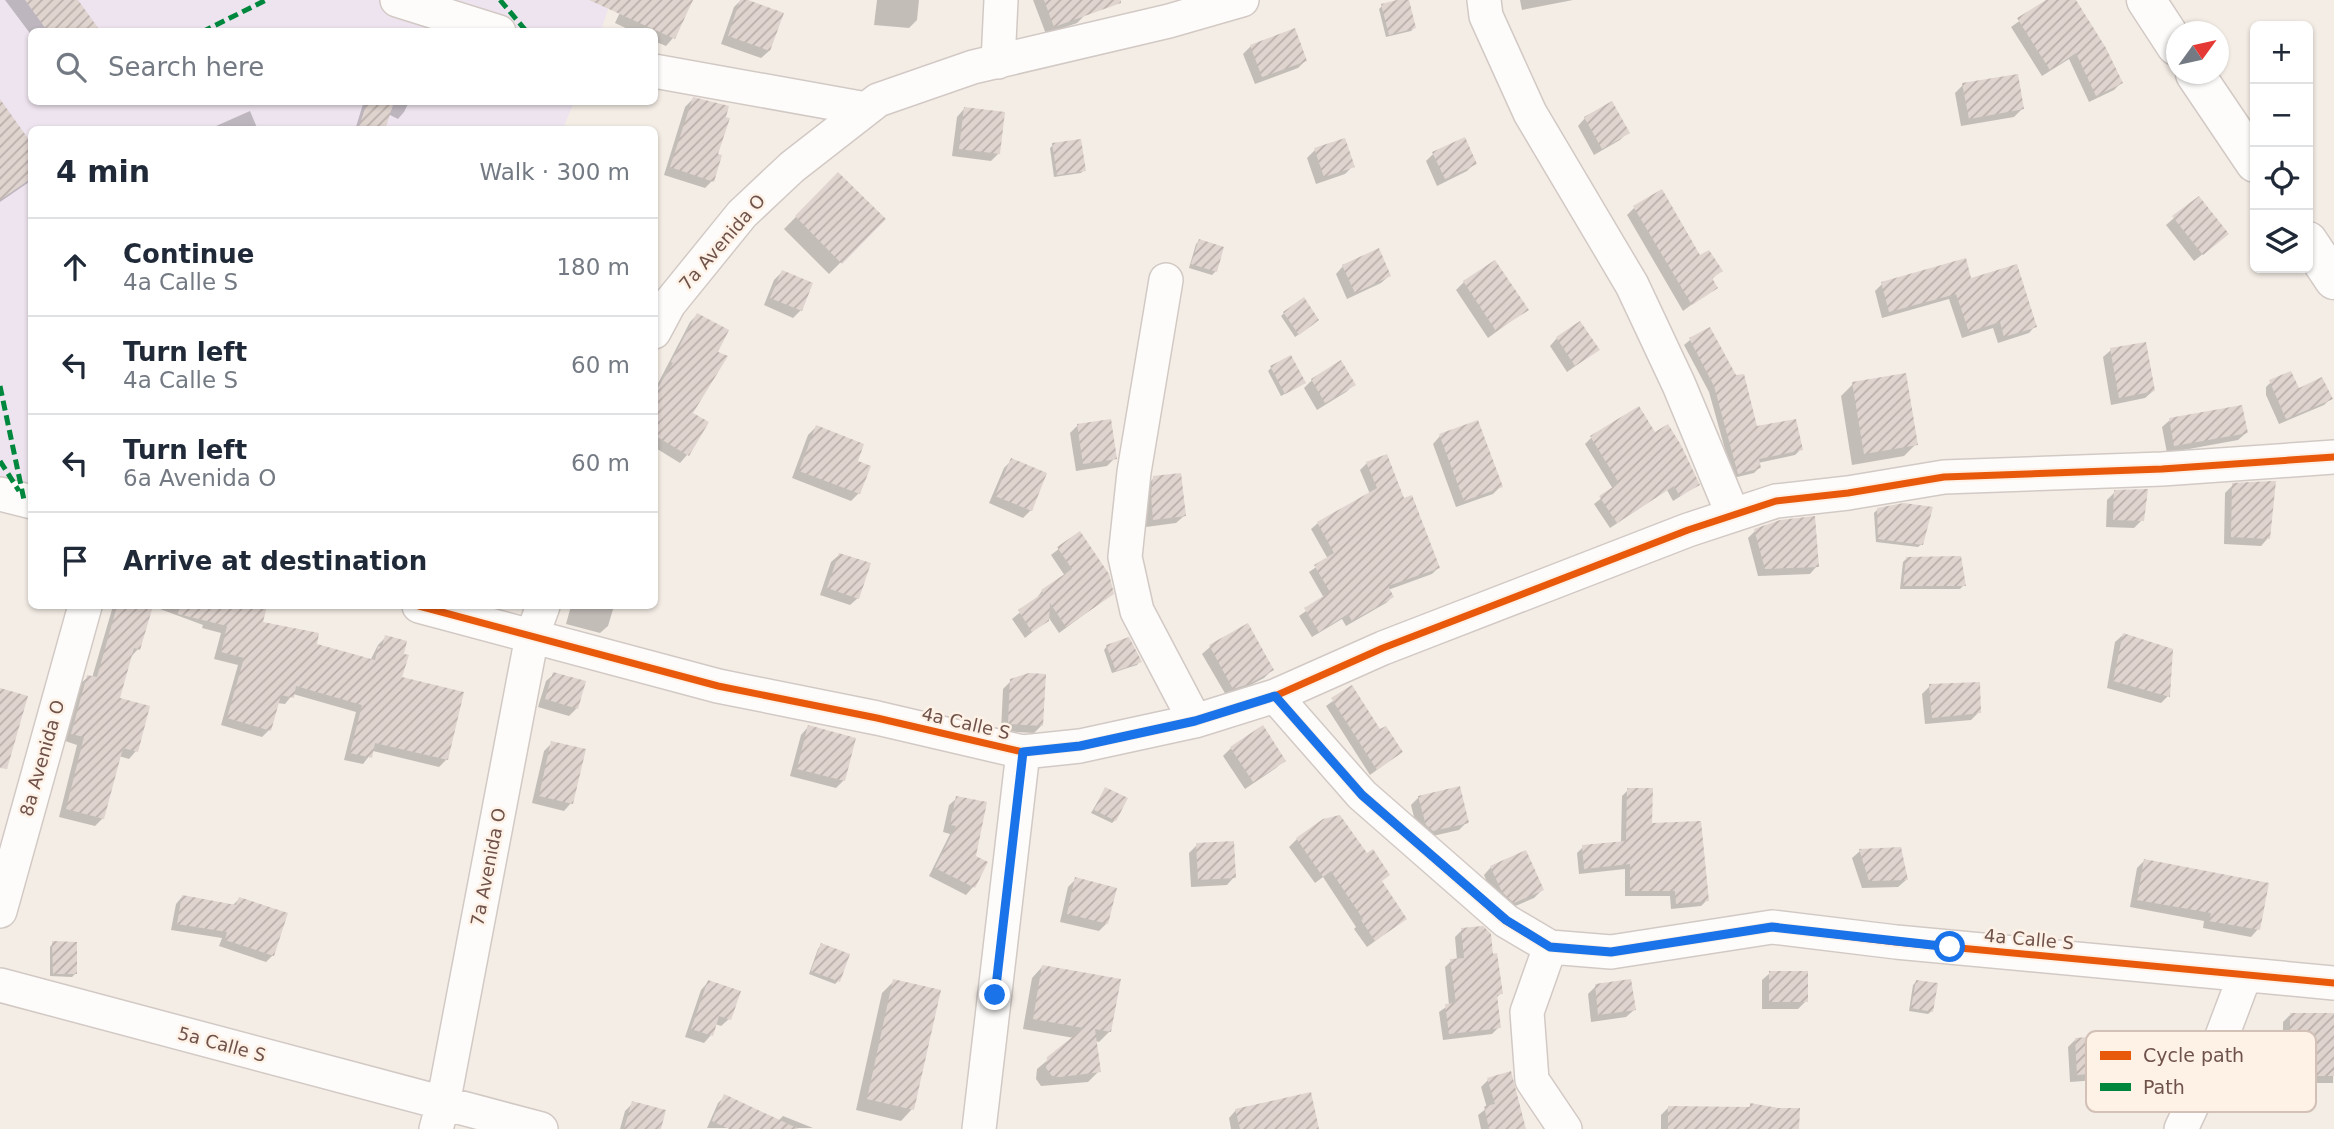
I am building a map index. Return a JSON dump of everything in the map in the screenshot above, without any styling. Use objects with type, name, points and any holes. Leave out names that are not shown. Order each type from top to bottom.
[{"type":"street","points":[[397,0],[486,28]]},
{"type":"street","points":[[998,62],[1001,0]]},
{"type":"street","name":"7a Avenida O","points":[[658,325],[669,304],[742,214],[792,167],[878,100],[973,67],[1169,21],[1242,0]]},
{"type":"street","points":[[1484,0],[1486,16],[1530,113],[1632,285],[1679,386],[1733,515]]},
{"type":"street","points":[[2146,0],[2166,31]]},
{"type":"street","points":[[658,72],[866,109]]},
{"type":"street","points":[[2202,84],[2250,156]]},
{"type":"street","points":[[2313,248],[2334,280]]},
{"type":"street","points":[[1166,280],[1134,472],[1125,557],[1137,611],[1195,721]]},
{"type":"street","points":[[1275,696],[1383,648],[1688,530],[1776,501],[1849,493],[1944,477],[2162,469],[2334,457]]},
{"type":"street","points":[[0,494],[28,501]]},
{"type":"street","name":"8a Avenida O","points":[[0,911],[84,609]]},
{"type":"street","name":"4a Calle S","points":[[443,609],[537,621],[718,686],[877,718],[1023,752],[1080,746],[1195,721],[1275,696],[1362,795],[1506,920],[1550,947],[1611,952],[1772,927],[1896,942],[2334,983]]},
{"type":"street","name":"7a Avenida O","points":[[440,1116],[537,621]]},
{"type":"street","points":[[979,1129],[1023,752]]},
{"type":"street","points":[[1550,947],[1527,1012],[1532,1080],[1565,1129]]},
{"type":"street","points":[[2224,1031],[2245,975]]},
{"type":"street","name":"5a Calle S","points":[[0,985],[440,1116],[541,1129]]},
{"type":"street","points":[[2181,1129],[2189,1112]]},
{"type":"shaded area","points":[[0,0],[611,0],[602,28],[28,28],[28,105],[573,105],[564,126],[28,126],[28,494],[0,488]]},
{"type":"building","points":[[25,0],[78,0],[98,28],[45,28]]},
{"type":"building","points":[[589,0],[693,0],[675,39],[658,31],[658,28],[651,28]]},
{"type":"building","points":[[740,0],[748,0],[784,13],[770,51],[728,36]]},
{"type":"building","points":[[1044,0],[1121,0],[1121,3],[1054,27]]},
{"type":"building","points":[[1409,0],[1416,28],[1389,35],[1381,4]]},
{"type":"building","points":[[2046,0],[2076,0],[2106,48],[2123,83],[2096,96],[2076,53],[2050,70],[2017,18]]},
{"type":"building","points":[[1295,28],[1307,61],[1262,77],[1250,45]]},
{"type":"building","points":[[2018,74],[2024,109],[1969,119],[1962,83]]},
{"type":"building","points":[[693,97],[729,106],[726,117],[730,118],[718,154],[722,155],[714,182],[670,167]]},
{"type":"building","points":[[0,99],[28,138],[28,181],[0,200]]},
{"type":"building","points":[[1612,101],[1630,133],[1602,149],[1584,117]]},
{"type":"building","points":[[366,105],[393,105],[386,126],[359,126]]},
{"type":"building","points":[[964,107],[1005,112],[1000,154],[959,149]]},
{"type":"building","points":[[1465,137],[1477,164],[1445,179],[1432,152]]},
{"type":"building","points":[[1345,138],[1355,167],[1324,177],[1314,148]]},
{"type":"building","points":[[1081,139],[1086,171],[1057,175],[1052,143]]},
{"type":"building","points":[[838,172],[886,219],[842,264],[795,216]]},
{"type":"building","points":[[1662,189],[1700,255],[1709,250],[1723,271],[1712,278],[1718,288],[1692,305],[1633,206]]},
{"type":"building","points":[[2199,196],[2229,234],[2203,255],[2172,216]]},
{"type":"building","points":[[1199,239],[1224,247],[1217,272],[1191,264]]},
{"type":"building","points":[[1379,248],[1391,276],[1355,293],[1342,265]]},
{"type":"building","points":[[1966,258],[1971,278],[2017,264],[2037,327],[2004,337],[2000,322],[1969,332],[1956,294],[1889,312],[1881,282]]},
{"type":"building","points":[[1495,260],[1529,310],[1496,331],[1463,281]]},
{"type":"building","points":[[782,270],[813,283],[802,311],[770,298]]},
{"type":"building","points":[[1304,297],[1319,320],[1299,335],[1283,312]]},
{"type":"building","points":[[697,313],[729,330],[718,352],[728,356],[693,413],[709,422],[689,456],[658,437],[658,387],[673,363],[671,362]]},
{"type":"building","points":[[1580,321],[1600,350],[1575,366],[1556,337]]},
{"type":"building","points":[[1710,327],[1736,375],[1744,374],[1757,426],[1796,419],[1803,450],[1759,459],[1761,468],[1738,474],[1714,386],[1689,338]]},
{"type":"building","points":[[2146,342],[2155,391],[2119,398],[2110,348]]},
{"type":"building","points":[[1291,355],[1306,383],[1285,394],[1270,366]]},
{"type":"building","points":[[1341,360],[1356,385],[1325,403],[1311,379]]},
{"type":"building","points":[[2291,371],[2299,388],[2322,377],[2333,399],[2286,419],[2269,380]]},
{"type":"building","points":[[1906,373],[1918,445],[1864,454],[1852,382]]},
{"type":"building","points":[[2242,405],[2248,433],[2174,446],[2169,418]]},
{"type":"building","points":[[1639,406],[1655,432],[1668,424],[1700,485],[1680,496],[1674,486],[1617,523],[1599,496],[1619,483],[1590,436]]},
{"type":"building","points":[[1111,419],[1117,459],[1083,464],[1077,424]]},
{"type":"building","points":[[1478,420],[1503,487],[1464,501],[1439,434]]},
{"type":"building","points":[[816,425],[864,444],[858,461],[871,466],[860,494],[799,471]]},
{"type":"building","points":[[1387,454],[1404,498],[1412,495],[1440,568],[1388,586],[1394,597],[1352,621],[1348,614],[1319,632],[1304,608],[1330,592],[1314,565],[1334,553],[1317,522],[1377,488],[1366,462]]},
{"type":"building","points":[[1011,458],[1047,473],[1032,511],[995,496]]},
{"type":"building","points":[[1181,473],[1186,516],[1153,520],[1153,476]]},
{"type":"building","points":[[2276,481],[2270,539],[2231,537],[2232,483]]},
{"type":"building","points":[[2148,489],[2144,521],[2113,520],[2114,490]]},
{"type":"building","points":[[1904,503],[1933,507],[1923,545],[1878,539],[1877,508]]},
{"type":"building","points":[[1815,516],[1819,567],[1765,569],[1754,529],[1780,520]]},
{"type":"building","points":[[1080,531],[1109,574],[1114,594],[1066,627],[1050,603],[1049,621],[1032,632],[1018,610],[1072,569],[1057,547]]},
{"type":"building","points":[[839,553],[871,563],[859,599],[827,588]]},
{"type":"building","points":[[1961,556],[1966,586],[1903,586],[1906,557]]},
{"type":"building","points":[[116,609],[152,609],[140,650],[134,648],[120,698],[150,706],[138,752],[123,748],[104,819],[66,809],[84,737],[71,734],[87,675],[97,677]]},
{"type":"building","points":[[179,609],[266,609],[263,622],[319,633],[317,644],[375,660],[378,646],[382,647],[385,635],[407,641],[404,654],[409,655],[402,677],[464,692],[448,760],[375,743],[372,758],[350,753],[362,705],[296,686],[294,698],[281,695],[271,731],[227,718],[244,658],[221,652],[227,626],[178,614]]},
{"type":"building","points":[[1248,623],[1274,670],[1249,684],[1233,689],[1209,645]]},
{"type":"building","points":[[2123,633],[2173,649],[2170,697],[2113,681]]},
{"type":"building","points":[[1129,637],[1142,662],[1116,671],[1106,645]]},
{"type":"building","points":[[553,672],[586,681],[578,709],[545,699]]},
{"type":"building","points":[[1029,673],[1046,674],[1043,726],[1008,724],[1010,679]]},
{"type":"building","points":[[1980,682],[1981,713],[1932,718],[1929,684]]},
{"type":"building","points":[[1352,685],[1380,729],[1386,726],[1403,752],[1377,770],[1331,698]]},
{"type":"building","points":[[0,688],[28,696],[7,769],[0,768]]},
{"type":"building","points":[[808,725],[856,738],[845,781],[797,769]]},
{"type":"building","points":[[1263,725],[1286,761],[1253,782],[1230,747]]},
{"type":"building","points":[[551,741],[586,749],[573,804],[539,796]]},
{"type":"building","points":[[1460,786],[1469,823],[1433,831],[1426,825],[1418,796]]},
{"type":"building","points":[[1105,787],[1128,798],[1116,821],[1094,810]]},
{"type":"building","points":[[1627,788],[1653,788],[1652,823],[1701,821],[1709,901],[1676,904],[1675,891],[1630,891],[1630,864],[1584,869],[1582,845],[1626,841]]},
{"type":"building","points":[[956,796],[987,802],[976,856],[988,862],[975,888],[935,868],[956,826],[950,825]]},
{"type":"building","points":[[1340,815],[1367,853],[1373,849],[1390,875],[1382,881],[1407,919],[1375,941],[1331,871],[1323,877],[1296,838],[1323,819]]},
{"type":"building","points":[[1234,841],[1236,878],[1198,880],[1196,843]]},
{"type":"building","points":[[1901,847],[1908,880],[1869,881],[1859,849]]},
{"type":"building","points":[[1526,850],[1544,890],[1514,903],[1502,892],[1490,866]]},
{"type":"building","points":[[2144,859],[2269,883],[2260,930],[2209,921],[2211,913],[2137,900]]},
{"type":"building","points":[[1075,877],[1117,888],[1108,924],[1067,914]]},
{"type":"building","points":[[182,895],[236,905],[239,897],[288,913],[274,956],[225,940],[227,932],[177,924]]},
{"type":"building","points":[[1483,926],[1491,934],[1493,954],[1497,953],[1503,994],[1497,995],[1501,1028],[1449,1034],[1445,1004],[1456,1003],[1450,959],[1464,958],[1461,928]]},
{"type":"building","points":[[52,941],[77,942],[77,974],[53,974]]},
{"type":"building","points":[[821,943],[850,954],[840,982],[811,971]]},
{"type":"building","points":[[1042,965],[1121,979],[1111,1032],[1095,1029],[1101,1072],[1060,1077],[1052,1076],[1046,1068],[1047,1057],[1084,1028],[1033,1019]]},
{"type":"building","points":[[1769,971],[1808,971],[1808,1002],[1769,1002]]},
{"type":"building","points":[[893,979],[941,990],[914,1110],[867,1099]]},
{"type":"building","points":[[1631,979],[1636,1010],[1598,1015],[1595,984]]},
{"type":"building","points":[[708,980],[741,991],[731,1020],[719,1016],[713,1036],[691,1029]]},
{"type":"building","points":[[1916,980],[1938,983],[1933,1012],[1911,1008]]},
{"type":"building","points":[[2290,1013],[2334,1013],[2334,1076],[2316,1076],[2316,1031],[2290,1031]]},
{"type":"building","points":[[2086,1037],[2086,1074],[2077,1075],[2075,1038]]},
{"type":"building","points":[[1511,1071],[1526,1129],[1489,1129],[1484,1106],[1495,1104],[1487,1078]]},
{"type":"building","points":[[1311,1092],[1319,1129],[1240,1129],[1235,1109]]},
{"type":"building","points":[[724,1094],[799,1129],[729,1129],[712,1121]]},
{"type":"building","points":[[632,1101],[666,1110],[661,1129],[624,1129]]},
{"type":"building","points":[[1750,1103],[1778,1108],[1800,1108],[1799,1129],[1668,1129],[1668,1106],[1750,1107]]},
{"type":"marked path","points":[[210,28],[266,0]]},
{"type":"marked path","points":[[500,0],[524,28]]},
{"type":"marked path","points":[[0,386],[24,500]]},
{"type":"marked path","points":[[0,461],[19,491]]},
{"type":"cycle path","points":[[430,609],[718,686],[877,718],[1023,752],[1080,746],[1195,721],[1275,696],[1383,648],[1688,530],[1776,501],[1848,493],[1944,477],[2162,469],[2334,457]]},
{"type":"cycle path","points":[[1275,696],[1362,795],[1506,921],[1550,947],[1611,952],[1772,927],[1896,942],[2334,983]]},
{"type":"route","points":[[995,995],[1023,752],[1080,746],[1195,721],[1275,696],[1362,795],[1506,920],[1550,947],[1611,952],[1772,927],[1950,947]]}]
